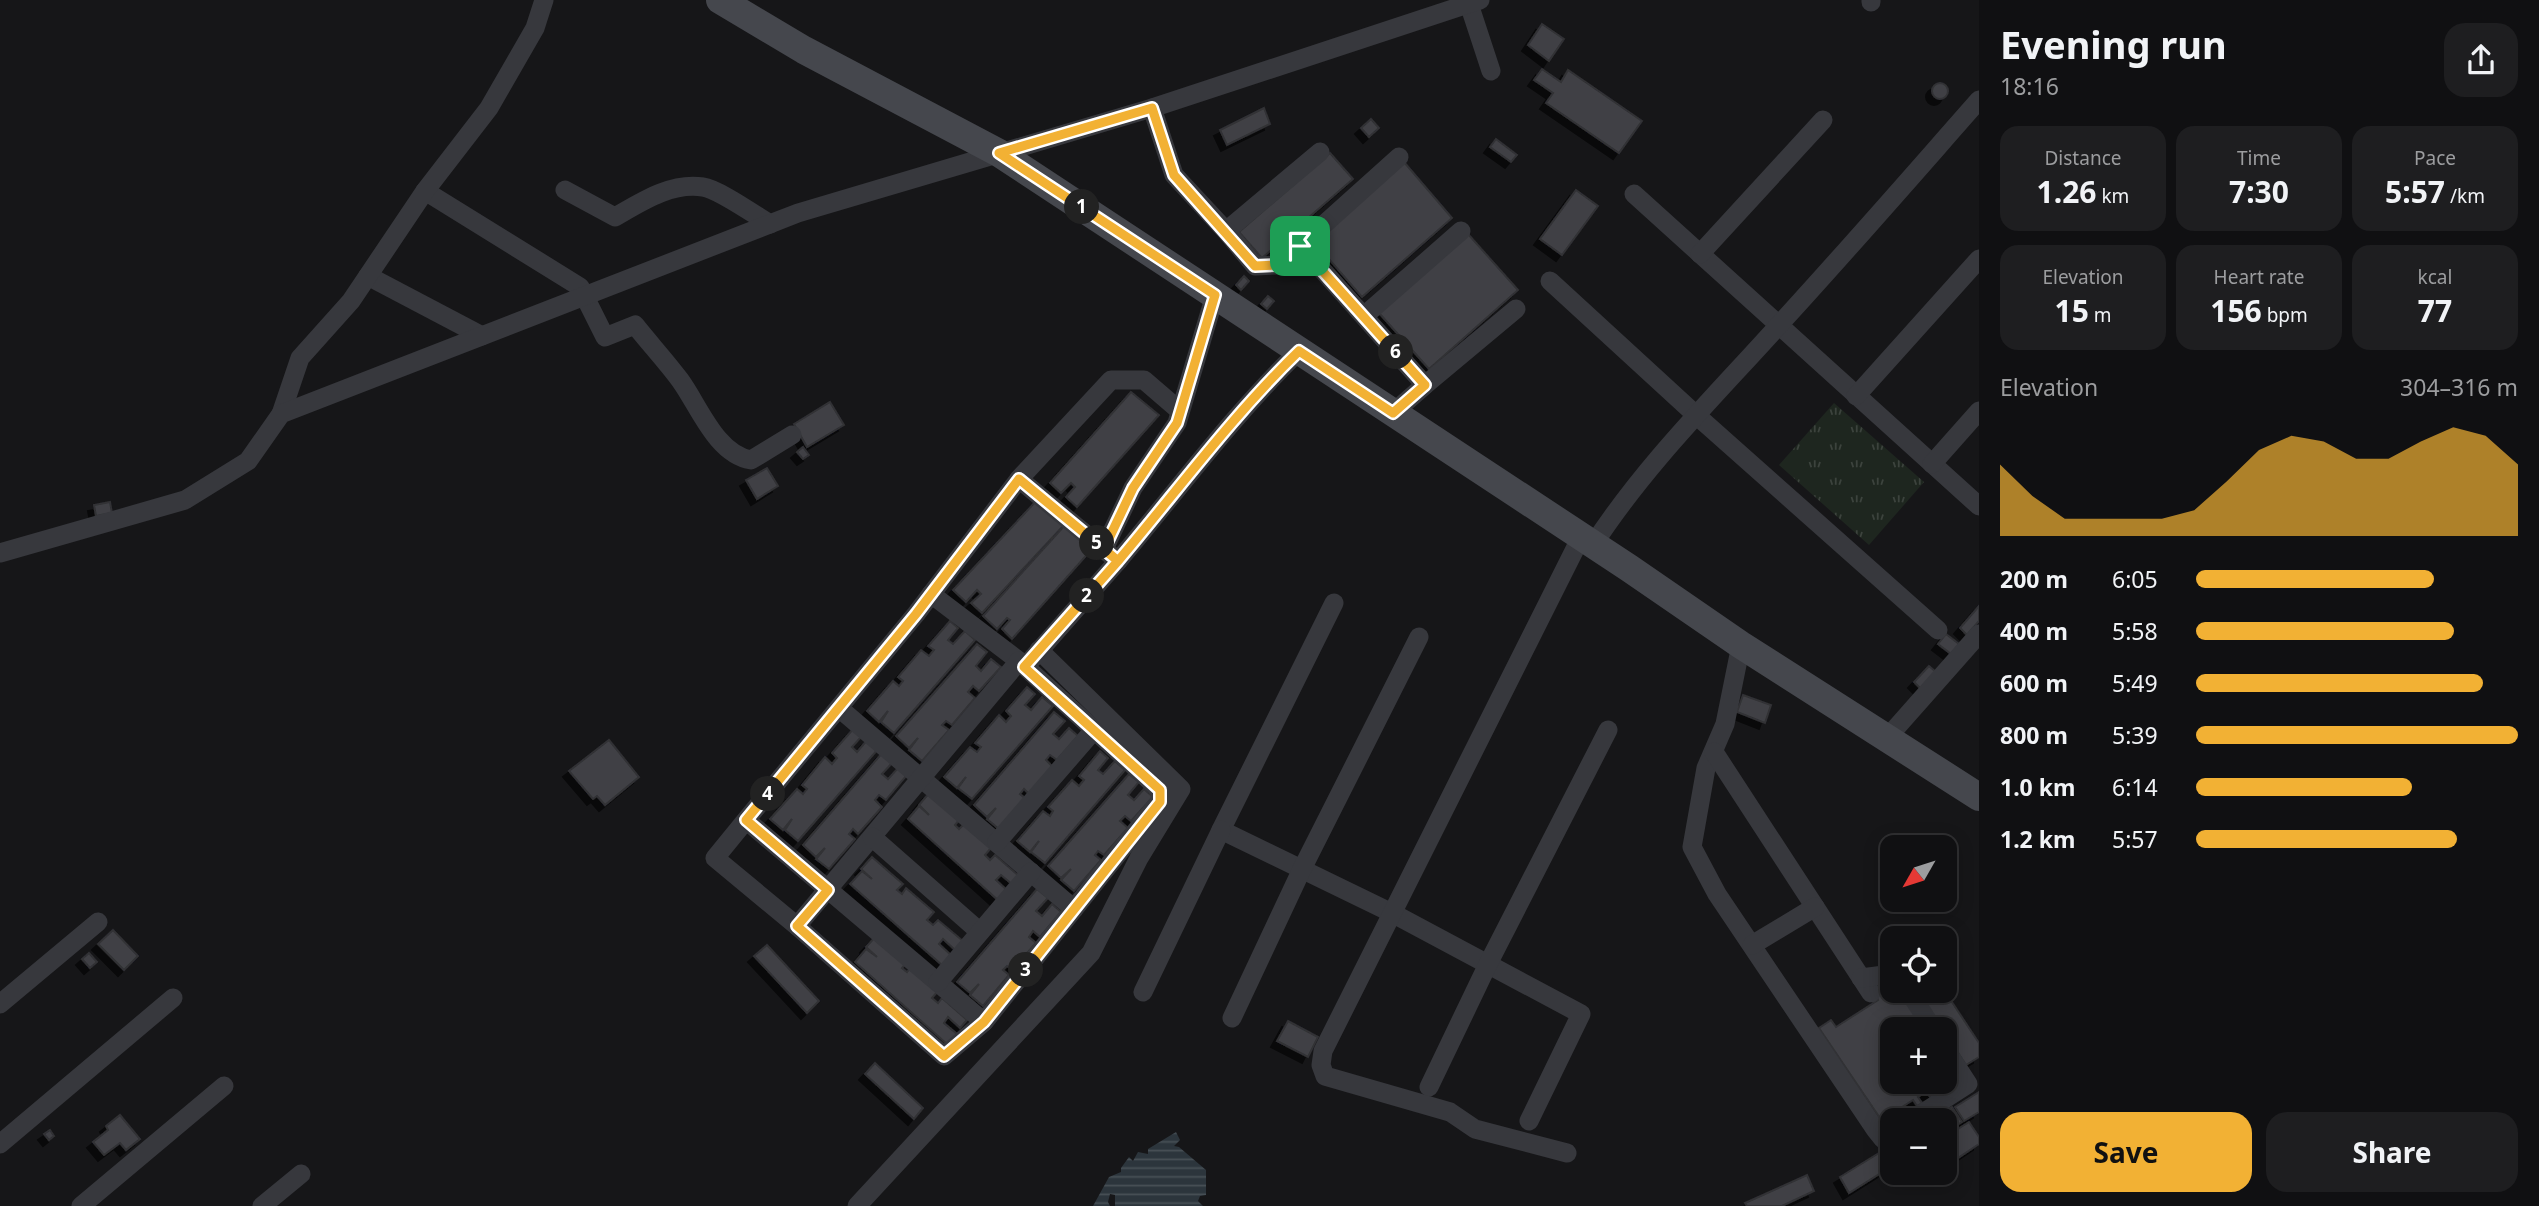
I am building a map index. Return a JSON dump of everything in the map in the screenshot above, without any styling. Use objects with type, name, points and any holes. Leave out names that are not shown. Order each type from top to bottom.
[{"type":"main road","points":[[720,0],[804,50],[999,153],[1587,541],[1741,646],[1979,797]]},
{"type":"street","points":[[0,552],[185,500],[248,461],[281,414],[300,358],[351,301],[425,191],[489,108],[535,28],[544,0]]},
{"type":"street","points":[[281,414],[798,213],[1152,108],[1474,2],[1491,71]]},
{"type":"street","points":[[1567,1153],[1475,1129],[1450,1112],[1325,1076],[1321,1065],[1323,1051],[1392,913],[1587,541],[1614,513],[1696,415],[1779,326],[1979,100]]},
{"type":"street","points":[[1152,108],[1174,175],[1255,266],[1278,265],[1399,157]]},
{"type":"street","points":[[1700,254],[1823,120]]},
{"type":"street","points":[[1226,232],[1320,152]]},
{"type":"street","points":[[565,190],[615,217],[649,198],[681,187],[705,187],[771,224]]},
{"type":"street","points":[[425,191],[580,287],[606,337],[635,325],[681,381],[724,446],[742,459],[751,460],[792,435]]},
{"type":"street","points":[[1634,194],[1979,506]]},
{"type":"street","points":[[1364,316],[1461,231]]},
{"type":"street","points":[[1300,246],[1425,385]]},
{"type":"street","points":[[1856,396],[1979,259]]},
{"type":"street","points":[[368,276],[482,336]]},
{"type":"street","points":[[1550,281],[1938,630]]},
{"type":"street","points":[[1111,555],[1133,488],[1177,423],[1215,295]]},
{"type":"street","points":[[1393,413],[1516,309]]},
{"type":"street","points":[[797,926],[922,777],[1022,664],[1039,650],[1111,555],[1267,382],[1299,351]]},
{"type":"street","points":[[931,594],[1022,664],[1160,790],[1160,802],[984,1022],[944,1056],[797,926],[715,858],[931,594],[1019,479],[1111,380],[1144,380],[1180,411]]},
{"type":"street","points":[[1932,464],[1979,411]]},
{"type":"street","points":[[1019,479],[1111,555]]},
{"type":"street","points":[[1143,992],[1334,603]]},
{"type":"street","points":[[1888,738],[1979,634]]},
{"type":"street","points":[[1232,1018],[1302,869],[1419,637]]},
{"type":"street","points":[[1741,646],[1724,724],[1706,768],[1692,847],[1717,894],[1880,1135]]},
{"type":"street","points":[[857,1206],[1091,953],[1139,858],[1181,789],[1039,650]]},
{"type":"street","points":[[839,708],[1074,909]]},
{"type":"street","points":[[997,842],[1094,730]]},
{"type":"street","points":[[1429,1087],[1488,964],[1608,730]]},
{"type":"street","points":[[1714,752],[1866,985],[1880,979]]},
{"type":"street","points":[[746,820],[984,1022]]},
{"type":"street","points":[[1221,830],[1392,913],[1581,1014],[1529,1121]]},
{"type":"street","points":[[872,837],[980,932]]},
{"type":"street","points":[[938,982],[1031,872]]},
{"type":"street","points":[[1752,945],[1815,907]]},
{"type":"street","points":[[0,1004],[98,922]]},
{"type":"street","points":[[0,1144],[173,998]]},
{"type":"street","points":[[1957,1067],[1968,1084],[1957,1091]]},
{"type":"street","points":[[81,1206],[224,1086]]},
{"type":"street","points":[[1931,1108],[1952,1094]]},
{"type":"street","points":[[262,1206],[300,1174]]},
{"type":"green space","points":[[1834,403],[1924,482],[1869,545],[1779,465]]},
{"type":"shaded area","points":[[1176,1132],[1180,1140],[1174,1146],[1179,1147],[1206,1170],[1206,1195],[1200,1196],[1198,1201],[1203,1206],[1115,1206],[1115,1195],[1110,1194],[1110,1206],[1093,1206],[1109,1177],[1121,1172],[1129,1157],[1133,1161],[1138,1152],[1148,1154],[1148,1149]]},
{"type":"building","points":[[1542,24],[1564,39],[1549,61],[1528,45]]},
{"type":"building","points":[[1542,69],[1561,82],[1568,70],[1642,121],[1619,153],[1546,103],[1553,93],[1534,80]]},
{"type":"building","points":[[1940,83],[1948,91],[1940,99],[1932,91]]},
{"type":"building","points":[[1264,108],[1270,124],[1227,145],[1220,130]]},
{"type":"building","points":[[1371,119],[1379,128],[1369,137],[1361,128]]},
{"type":"building","points":[[1496,139],[1517,155],[1511,162],[1490,147]]},
{"type":"building","points":[[1330,153],[1353,179],[1262,258],[1239,232]]},
{"type":"building","points":[[1404,162],[1452,218],[1362,297],[1314,242]]},
{"type":"building","points":[[1576,190],[1598,206],[1562,255],[1540,239]]},
{"type":"building","points":[[1468,234],[1518,290],[1429,369],[1379,313]]},
{"type":"building","points":[[1244,276],[1249,281],[1241,290],[1236,285]]},
{"type":"building","points":[[1268,296],[1274,301],[1267,309],[1261,304]]},
{"type":"building","points":[[1131,392],[1159,415],[1077,507],[1066,497],[1075,487],[1071,483],[1061,493],[1050,483]]},
{"type":"building","points":[[830,402],[844,425],[807,447],[794,424]]},
{"type":"building","points":[[803,447],[809,455],[803,459],[797,452]]},
{"type":"building","points":[[767,468],[778,486],[757,499],[746,480]]},
{"type":"building","points":[[1038,499],[1065,524],[982,613],[971,603],[981,594],[977,590],[966,602],[953,590]]},
{"type":"building","points":[[110,502],[112,513],[96,516],[94,505]]},
{"type":"building","points":[[1065,525],[1092,549],[1012,639],[1002,629],[1010,620],[1007,618],[997,629],[983,616]]},
{"type":"building","points":[[1979,606],[1979,621],[1967,635],[1960,628]]},
{"type":"building","points":[[950,621],[958,628],[948,640],[953,644],[965,631],[975,640],[894,733],[881,722],[888,711],[879,722],[867,711],[893,681],[899,686],[903,681],[898,677],[921,650],[929,656],[934,650],[928,646]]},
{"type":"building","points":[[1946,634],[1959,644],[1951,654],[1938,644]]},
{"type":"building","points":[[977,644],[987,652],[976,666],[981,671],[991,659],[1001,667],[979,691],[973,686],[968,692],[975,698],[952,725],[946,721],[942,725],[949,730],[922,761],[909,750],[918,738],[909,748],[896,736]]},
{"type":"building","points":[[1929,666],[1936,672],[1921,689],[1914,682]]},
{"type":"building","points":[[1027,687],[1035,694],[1025,705],[1031,710],[1042,697],[1053,706],[972,799],[958,788],[966,777],[957,788],[944,777],[970,747],[977,752],[981,747],[975,743],[999,715],[1006,722],[1011,716],[1006,711]]},
{"type":"building","points":[[1743,695],[1771,705],[1765,723],[1737,712]]},
{"type":"building","points":[[1054,712],[1065,721],[1053,734],[1059,739],[1069,728],[1078,736],[1057,760],[1050,755],[1046,760],[1053,767],[1029,794],[1024,789],[1020,794],[1026,799],[1000,830],[987,819],[996,808],[987,817],[974,805]]},
{"type":"building","points":[[854,728],[862,736],[852,747],[857,752],[868,739],[879,748],[798,841],[785,830],[792,819],[783,830],[770,819],[797,789],[803,794],[807,789],[802,785],[825,757],[832,764],[837,758],[832,753]]},
{"type":"building","points":[[609,740],[639,777],[605,805],[597,796],[593,799],[569,771]]},
{"type":"building","points":[[1100,751],[1108,758],[1098,770],[1103,774],[1115,761],[1125,770],[1045,863],[1031,852],[1039,841],[1030,852],[1017,841],[1043,811],[1050,816],[1053,811],[1048,807],[1072,780],[1079,786],[1084,780],[1079,776]]},
{"type":"building","points":[[883,752],[894,761],[882,774],[888,779],[898,768],[907,775],[886,800],[879,795],[875,800],[882,807],[858,834],[853,829],[849,834],[855,839],[829,869],[816,859],[825,848],[816,857],[803,845]]},
{"type":"building","points":[[1129,774],[1139,782],[1128,795],[1134,800],[1144,789],[1153,797],[1131,821],[1125,816],[1120,821],[1128,828],[1104,855],[1098,851],[1095,855],[1101,860],[1074,891],[1061,880],[1071,869],[1061,878],[1048,866]]},
{"type":"building","points":[[930,792],[960,819],[955,825],[959,829],[964,824],[991,848],[985,855],[990,860],[995,855],[1020,877],[1013,885],[1001,875],[996,880],[1009,892],[1000,902],[908,819],[919,806],[929,815],[919,805]]},
{"type":"building","points":[[872,857],[903,884],[897,890],[902,894],[906,888],[934,912],[927,920],[933,925],[938,920],[963,941],[955,950],[943,939],[939,944],[952,956],[943,966],[850,884],[862,871],[872,879],[861,869]]},
{"type":"building","points":[[1037,889],[1048,898],[1036,911],[1042,916],[1052,904],[1061,912],[1040,937],[1033,931],[1029,937],[1036,943],[1012,970],[1007,966],[1003,970],[1009,975],[983,1006],[970,995],[979,984],[970,993],[957,982]]},
{"type":"building","points":[[113,930],[138,956],[124,970],[98,944]]},
{"type":"building","points":[[877,935],[907,962],[902,968],[907,972],[911,967],[938,991],[932,998],[938,1003],[942,998],[967,1020],[960,1028],[948,1017],[944,1023],[957,1034],[948,1045],[855,962],[866,949],[877,957],[866,947]]},
{"type":"building","points":[[767,945],[819,1001],[807,1013],[754,956]]},
{"type":"building","points":[[89,953],[97,962],[90,968],[82,959]]},
{"type":"building","points":[[1880,995],[1880,1003],[1912,1003],[1921,1017],[1880,1017],[1880,1094],[1923,1094],[1918,1097],[1922,1103],[1917,1106],[1913,1100],[1901,1108],[1880,1108],[1880,1118],[1819,1028],[1831,1020],[1836,1027],[1878,1000]]},
{"type":"building","points":[[1925,1003],[1953,1003],[1979,1043],[1979,1057],[1966,1065],[1957,1051],[1957,1017],[1935,1017]]},
{"type":"building","points":[[1288,1021],[1318,1037],[1308,1057],[1277,1041]]},
{"type":"building","points":[[875,1063],[923,1108],[914,1119],[865,1074]]},
{"type":"building","points":[[1979,1092],[1979,1112],[1964,1121],[1955,1107]]},
{"type":"building","points":[[120,1115],[140,1139],[126,1150],[120,1143],[104,1155],[93,1142],[108,1130],[106,1126]]},
{"type":"building","points":[[1969,1122],[1979,1137],[1979,1144],[1958,1158],[1957,1156],[1957,1130]]},
{"type":"building","points":[[50,1130],[54,1136],[49,1140],[44,1134]]},
{"type":"building","points":[[1880,1152],[1880,1174],[1849,1193],[1840,1177]]},
{"type":"building","points":[[1807,1175],[1814,1191],[1782,1206],[1747,1206],[1745,1203]]},
{"type":"route","points":[[1300,246],[1278,265],[1255,266],[1174,175],[1152,108],[999,153],[1215,295],[1177,423],[1133,488],[1104,549],[1118,561],[1024,667],[1160,790],[1160,802],[984,1022],[944,1056],[797,926],[828,890],[746,820],[916,614],[1019,479],[1118,561],[1190,470],[1267,382],[1299,351],[1393,413],[1425,385],[1300,246]]}]
